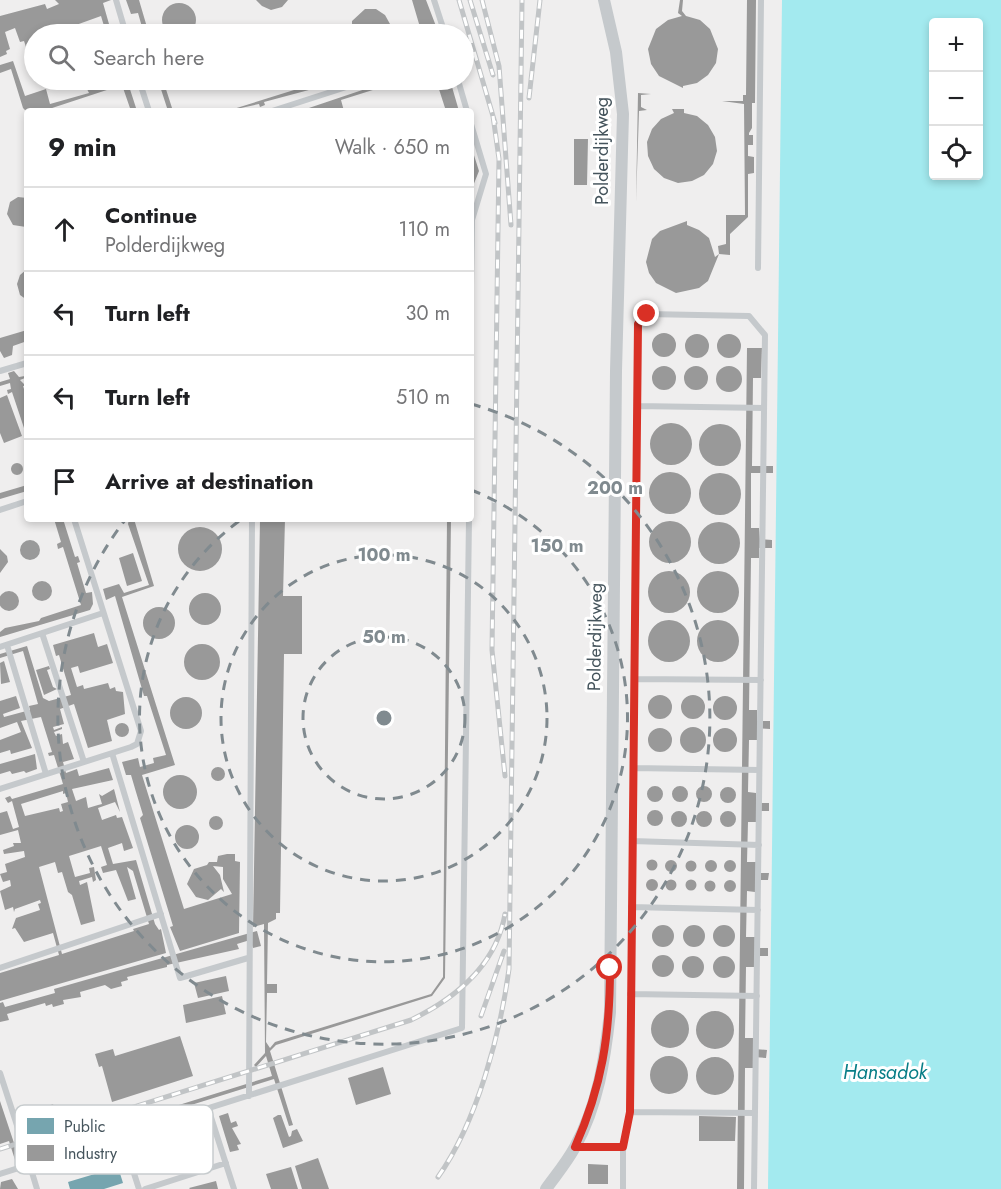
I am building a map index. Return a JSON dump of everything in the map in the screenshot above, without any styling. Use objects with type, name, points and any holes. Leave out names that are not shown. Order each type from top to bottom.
[{"type":"street","name":"Polderdijkweg","points":[[546,1189],[575,1147],[600,1082],[610,1012],[616,371],[623,114],[616,52],[604,0]]},
{"type":"lane","points":[[116,0],[123,24]]},
{"type":"lane","points":[[434,0],[441,24]]},
{"type":"lane","points":[[758,268],[760,0]]},
{"type":"lane","points":[[143,90],[148,108]]},
{"type":"lane","points":[[281,108],[337,90]]},
{"type":"lane","points":[[461,90],[466,108]]},
{"type":"lane","points":[[474,134],[486,174],[474,211]]},
{"type":"lane","points":[[623,1189],[623,1147],[630,1112],[638,324],[647,314],[658,314],[749,316],[765,335],[754,1189]]},
{"type":"lane","points":[[0,371],[24,365]]},
{"type":"lane","points":[[637,406],[764,408]]},
{"type":"lane","points":[[0,510],[24,502]]},
{"type":"lane","points":[[0,789],[137,744],[141,731],[75,522]]},
{"type":"lane","points":[[249,1096],[252,522]]},
{"type":"lane","points":[[213,1107],[462,1028],[469,522]]},
{"type":"lane","points":[[46,774],[3,646],[104,613]]},
{"type":"lane","points":[[42,633],[84,762]]},
{"type":"lane","points":[[634,679],[760,680]]},
{"type":"lane","points":[[112,753],[180,978],[248,958]]},
{"type":"lane","points":[[633,768],[759,770]]},
{"type":"lane","points":[[632,842],[759,844]]},
{"type":"lane","points":[[631,907],[758,910]]},
{"type":"lane","points":[[0,968],[161,914]]},
{"type":"lane","points":[[630,994],[757,996]]},
{"type":"lane","points":[[0,1073],[15,1118]]},
{"type":"lane","points":[[630,1112],[755,1113]]},
{"type":"lane","points":[[213,1123],[234,1189]]},
{"type":"lane","points":[[575,1147],[623,1147]]},
{"type":"lane","points":[[213,1167],[226,1163]]},
{"type":"lane","points":[[0,1174],[15,1169]]},
{"type":"lane","points":[[33,1174],[37,1189]]},
{"type":"lane","points":[[134,1174],[139,1189]]},
{"type":"lane","points":[[146,1189],[192,1174]]},
{"type":"water","name":"Hansadok","points":[[782,0],[1001,0],[1001,1189],[768,1189]]},
{"type":"building: Public","points":[[95,1174],[120,1174],[123,1183],[104,1189],[70,1189],[68,1182]]},
{"type":"building: Industry","points":[[55,0],[111,0],[103,3],[109,24],[103,24],[101,16],[79,24],[24,24],[24,41],[20,42],[15,28],[5,32],[10,49],[6,51],[7,54],[0,57],[0,16],[45,4],[47,9],[59,4]]},
{"type":"building: Industry","points":[[126,0],[139,0],[146,24],[141,24],[138,13],[131,14]]},
{"type":"building: Industry","points":[[256,0],[288,0],[282,7],[271,10]]},
{"type":"building: Industry","points":[[412,0],[426,0],[435,24],[419,24]]},
{"type":"building: Industry","points":[[680,0],[683,0],[682,11],[686,16],[700,20],[710,29],[718,49],[716,63],[708,75],[697,83],[683,86],[683,88],[659,76],[651,64],[648,49],[656,29],[668,20],[682,16],[678,13]]},
{"type":"building: Industry","points":[[747,0],[756,0],[755,103],[752,103],[752,128],[749,133],[753,135],[753,145],[748,145],[748,156],[754,157],[754,173],[748,174],[748,217],[730,234],[730,255],[719,254],[718,246],[726,244],[726,215],[745,215],[744,104],[722,101],[743,101],[743,95],[746,95]]},
{"type":"building: Industry","points":[[179,3],[191,8],[195,24],[163,24],[162,20],[167,8]]},
{"type":"building: Industry","points":[[365,9],[376,9],[385,15],[390,24],[352,24],[352,21]]},
{"type":"building: Industry","points":[[13,61],[25,96],[46,90],[50,104],[89,93],[88,90],[107,90],[52,108],[24,109],[11,69],[0,73],[0,65]]},
{"type":"building: Industry","points":[[124,90],[130,90],[136,108],[130,108]]},
{"type":"building: Industry","points":[[161,90],[166,90],[172,108],[167,108]]},
{"type":"building: Industry","points":[[294,90],[309,90],[264,102],[265,105],[260,107],[259,104],[237,108]]},
{"type":"building: Industry","points":[[362,90],[373,90],[341,100],[343,108],[309,108]]},
{"type":"building: Industry","points":[[439,90],[453,90],[458,108],[445,108]]},
{"type":"building: Industry","points":[[638,93],[651,94],[641,95],[641,107],[647,110],[639,111],[636,202]]},
{"type":"building: Industry","points":[[672,109],[684,109],[684,113],[697,116],[708,125],[715,137],[717,151],[713,164],[704,175],[692,181],[678,183],[664,178],[654,169],[648,156],[647,142],[652,129],[661,119],[674,113]]},
{"type":"building: Industry","points":[[574,139],[588,139],[587,185],[574,185]]},
{"type":"building: Industry","points":[[474,155],[479,171],[474,184]]},
{"type":"building: Industry","points":[[18,197],[24,198],[24,227],[13,225],[7,214],[10,202]]},
{"type":"building: Industry","points":[[687,221],[687,225],[699,230],[709,238],[715,257],[719,254],[708,281],[699,288],[676,293],[656,283],[649,273],[646,262],[652,239],[660,231]]},
{"type":"building: Industry","points":[[24,272],[24,298],[20,295],[17,284],[20,275]]},
{"type":"building: Industry","points":[[24,331],[24,342],[13,346],[12,355],[4,358],[0,351],[0,338]]},
{"type":"building: Industry","points":[[659,333],[669,333],[676,340],[676,350],[669,357],[659,357],[652,350],[652,340]]},
{"type":"building: Industry","points":[[697,334],[706,337],[709,346],[706,355],[697,358],[688,355],[685,346],[688,337]]},
{"type":"building: Industry","points":[[724,334],[734,334],[741,341],[741,351],[734,358],[724,358],[717,351],[717,341]]},
{"type":"building: Industry","points":[[747,348],[762,348],[761,378],[753,378],[752,466],[773,466],[773,473],[751,473],[751,528],[759,528],[760,539],[772,540],[772,548],[759,548],[759,558],[751,558],[749,710],[757,710],[757,721],[770,721],[770,729],[757,728],[757,740],[749,740],[748,792],[756,793],[756,803],[769,803],[769,811],[756,811],[756,822],[748,822],[747,862],[756,862],[756,873],[769,873],[768,880],[755,880],[755,892],[747,891],[746,937],[755,937],[755,948],[768,948],[768,956],[755,956],[755,967],[746,967],[745,1038],[754,1038],[754,1049],[767,1050],[766,1058],[754,1057],[753,1068],[745,1068],[744,1189],[737,1189]]},
{"type":"building: Industry","points":[[664,366],[673,369],[676,378],[673,387],[664,390],[655,387],[652,378],[655,369]]},
{"type":"building: Industry","points":[[696,366],[705,369],[708,378],[705,387],[696,390],[687,387],[684,378],[687,369]]},
{"type":"building: Industry","points":[[729,366],[738,370],[742,379],[738,388],[729,392],[720,388],[716,379],[720,370]]},
{"type":"building: Industry","points":[[14,371],[19,377],[24,376],[20,380],[24,384],[24,428],[12,392],[8,394],[7,390],[11,389],[10,383],[0,386],[0,382],[10,379],[8,373]]},
{"type":"building: Industry","points":[[7,395],[22,436],[4,443],[0,433],[0,398]]},
{"type":"building: Industry","points":[[671,423],[686,429],[692,444],[686,459],[671,465],[656,459],[650,444],[656,429]]},
{"type":"building: Industry","points":[[720,424],[735,430],[741,445],[735,460],[720,466],[705,460],[699,445],[705,430]]},
{"type":"building: Industry","points":[[19,463],[23,469],[19,475],[15,475],[11,467]]},
{"type":"building: Industry","points":[[670,472],[685,478],[691,493],[685,508],[670,514],[655,508],[649,493],[655,478]]},
{"type":"building: Industry","points":[[720,473],[735,479],[741,494],[735,509],[720,515],[705,509],[699,494],[705,479]]},
{"type":"building: Industry","points":[[24,486],[24,492],[0,499],[0,493]]},
{"type":"building: Industry","points":[[670,521],[685,527],[691,542],[685,557],[670,563],[655,557],[649,542],[655,527]]},
{"type":"building: Industry","points":[[55,522],[64,522],[75,557],[78,556],[80,562],[77,563],[86,593],[92,592],[93,604],[90,610],[0,637],[0,632],[5,628],[39,621],[41,618],[81,605],[63,547],[58,549],[57,544],[61,542]]},
{"type":"building: Industry","points":[[128,522],[135,522],[154,586],[122,597],[175,765],[142,775],[184,909],[232,894],[223,879],[223,867],[213,866],[220,875],[224,892],[221,889],[208,900],[196,897],[187,884],[194,869],[207,865],[209,862],[217,862],[218,856],[227,854],[235,854],[235,861],[240,862],[239,933],[180,951],[170,927],[173,926],[140,818],[143,815],[131,775],[126,775],[122,762],[138,758],[140,767],[154,763],[153,758],[166,755],[147,696],[144,696],[115,596],[106,600],[103,589],[119,584],[124,593],[149,585]]},
{"type":"building: Industry","points":[[260,522],[285,522],[283,596],[302,596],[302,654],[284,654],[280,913],[276,913],[276,919],[268,923],[267,984],[277,984],[277,993],[267,993],[266,1042],[270,1048],[275,1042],[431,994],[443,977],[447,522],[451,522],[445,978],[432,996],[276,1045],[270,1051],[293,1125],[289,1126],[274,1079],[191,1105],[179,1105],[272,1076],[266,1056],[256,1067],[254,1065],[265,1053],[264,924],[253,927]]},
{"type":"building: Industry","points":[[719,522],[734,528],[740,543],[734,558],[719,564],[704,558],[698,543],[704,528]]},
{"type":"building: Industry","points":[[200,527],[215,534],[222,549],[215,564],[200,571],[185,564],[178,549],[185,534]]},
{"type":"building: Industry","points":[[30,540],[37,543],[40,550],[37,557],[30,560],[23,557],[20,550],[23,543]]},
{"type":"building: Industry","points":[[0,549],[7,556],[8,562],[0,573]]},
{"type":"building: Industry","points":[[133,553],[142,581],[127,586],[119,558]]},
{"type":"building: Industry","points":[[669,571],[684,577],[690,592],[684,607],[669,613],[654,607],[648,592],[654,577]]},
{"type":"building: Industry","points":[[718,571],[733,577],[739,592],[733,607],[718,613],[703,607],[697,592],[703,577]]},
{"type":"building: Industry","points":[[42,581],[49,584],[52,591],[49,598],[42,601],[35,598],[32,591],[35,584]]},
{"type":"building: Industry","points":[[9,591],[16,594],[19,601],[16,608],[9,611],[2,608],[-1,601],[2,594]]},
{"type":"building: Industry","points":[[205,593],[216,598],[221,609],[216,620],[205,625],[194,620],[189,609],[194,598]]},
{"type":"building: Industry","points":[[159,607],[170,612],[175,623],[170,634],[159,639],[148,634],[143,623],[148,612]]},
{"type":"building: Industry","points":[[669,620],[684,626],[690,641],[684,656],[669,662],[654,656],[648,641],[654,626]]},
{"type":"building: Industry","points":[[718,620],[733,626],[739,641],[733,656],[718,662],[703,656],[697,641],[703,626]]},
{"type":"building: Industry","points":[[94,633],[98,647],[107,644],[113,663],[80,673],[78,666],[71,668],[77,687],[83,685],[84,689],[108,683],[110,689],[115,687],[116,691],[123,692],[125,714],[107,720],[112,741],[88,748],[74,704],[60,709],[64,724],[53,727],[54,730],[62,727],[54,732],[56,736],[62,734],[63,744],[68,742],[74,759],[63,762],[66,773],[77,769],[79,776],[109,768],[113,780],[72,789],[76,801],[86,797],[88,808],[102,804],[99,794],[102,796],[114,789],[120,812],[115,802],[98,808],[102,820],[116,815],[117,818],[122,817],[133,848],[124,851],[122,843],[108,848],[113,864],[136,860],[155,924],[159,930],[161,929],[166,953],[0,1001],[0,973],[59,955],[53,933],[24,942],[15,928],[12,929],[16,918],[40,910],[38,904],[41,903],[40,900],[15,909],[14,912],[13,907],[5,910],[0,891],[11,886],[10,880],[3,882],[0,874],[7,872],[5,864],[25,857],[24,851],[4,854],[3,850],[14,846],[13,843],[21,843],[18,830],[0,835],[0,813],[7,811],[13,829],[19,827],[12,801],[8,803],[5,798],[10,796],[12,799],[63,784],[54,755],[49,756],[48,753],[52,752],[41,717],[21,721],[32,748],[11,754],[10,750],[0,753],[0,740],[21,732],[17,722],[0,728],[0,701],[16,696],[20,708],[3,714],[4,717],[30,710],[29,706],[38,704],[23,651],[0,658],[0,654],[27,646],[43,698],[49,701],[71,695],[59,655],[56,656],[53,645]],"holes":[[[63,791],[63,794],[66,793],[68,802],[61,804],[63,811],[60,812],[59,808],[25,816],[21,804]],[[101,846],[107,865],[101,867],[103,873],[116,870],[128,901],[136,899],[127,867],[133,871],[149,924],[62,954],[39,867],[55,862],[58,873],[62,872],[68,892],[72,895],[81,925],[95,921],[87,882],[80,885],[79,881],[92,877],[93,882],[96,880],[94,867],[89,868],[90,873],[75,877],[69,856]]]},
{"type":"building: Industry","points":[[202,644],[215,649],[220,662],[215,675],[202,680],[189,675],[184,662],[189,649]]},
{"type":"building: Industry","points":[[4,661],[10,682],[1,684],[0,663]]},
{"type":"building: Industry","points":[[49,666],[50,669],[47,670],[53,687],[57,689],[44,695],[36,670]]},
{"type":"building: Industry","points":[[660,695],[669,698],[672,707],[669,716],[660,719],[651,716],[648,707],[651,698]]},
{"type":"building: Industry","points":[[693,695],[698,696],[704,702],[704,712],[698,718],[693,719],[688,718],[682,712],[681,707],[682,702],[688,696]]},
{"type":"building: Industry","points":[[725,696],[734,699],[737,708],[734,717],[725,720],[716,717],[713,708],[716,699]]},
{"type":"building: Industry","points":[[186,697],[197,702],[202,713],[197,724],[186,729],[175,724],[170,713],[175,702]]},
{"type":"building: Industry","points":[[119,723],[125,723],[129,730],[125,737],[119,737],[115,733],[115,727]]},
{"type":"building: Industry","points":[[693,727],[702,731],[706,740],[702,749],[693,753],[684,749],[680,740],[684,731]]},
{"type":"building: Industry","points":[[660,728],[669,731],[672,740],[669,749],[660,752],[651,749],[648,740],[651,731]]},
{"type":"building: Industry","points":[[725,728],[734,731],[737,740],[734,749],[725,752],[716,749],[713,740],[716,731]]},
{"type":"building: Industry","points":[[35,754],[37,769],[26,773],[24,771],[12,774],[10,771],[0,774],[0,764]]},
{"type":"building: Industry","points":[[215,767],[221,767],[225,774],[221,781],[215,781],[211,777],[211,771]]},
{"type":"building: Industry","points":[[180,775],[192,780],[197,792],[192,804],[180,809],[168,804],[163,792],[168,780]]},
{"type":"building: Industry","points":[[652,786],[658,786],[663,794],[661,800],[652,802],[647,797],[647,791]]},
{"type":"building: Industry","points":[[677,786],[683,786],[688,794],[686,800],[677,802],[672,797],[672,791]]},
{"type":"building: Industry","points":[[701,786],[707,786],[712,794],[710,800],[701,802],[696,797],[696,791]]},
{"type":"building: Industry","points":[[725,787],[731,787],[736,795],[734,801],[725,803],[720,798],[720,792]]},
{"type":"building: Industry","points":[[652,810],[658,810],[663,818],[661,824],[652,826],[647,821],[647,815]]},
{"type":"building: Industry","points":[[676,811],[682,811],[687,819],[685,825],[676,827],[671,822],[671,816]]},
{"type":"building: Industry","points":[[701,811],[707,811],[712,819],[710,825],[701,827],[696,822],[696,816]]},
{"type":"building: Industry","points":[[725,811],[731,811],[736,819],[734,825],[725,827],[720,822],[720,816]]},
{"type":"building: Industry","points":[[213,816],[219,816],[223,823],[219,830],[213,830],[209,826],[209,820]]},
{"type":"building: Industry","points":[[187,825],[196,828],[199,837],[196,846],[187,849],[178,846],[175,837],[178,828]]},
{"type":"building: Industry","points":[[652,859],[658,865],[652,871],[646,865]]},
{"type":"building: Industry","points":[[671,860],[677,866],[671,872],[665,866]]},
{"type":"building: Industry","points":[[691,860],[697,866],[691,872],[685,866]]},
{"type":"building: Industry","points":[[711,860],[717,866],[711,872],[705,866]]},
{"type":"building: Industry","points":[[730,860],[736,866],[730,872],[724,866]]},
{"type":"building: Industry","points":[[652,879],[658,885],[652,891],[646,885]]},
{"type":"building: Industry","points":[[671,879],[677,885],[671,891],[665,885]]},
{"type":"building: Industry","points":[[691,879],[697,885],[691,891],[685,885]]},
{"type":"building: Industry","points":[[710,880],[716,886],[710,892],[704,886]]},
{"type":"building: Industry","points":[[730,880],[736,886],[730,892],[724,886]]},
{"type":"building: Industry","points":[[663,925],[671,928],[674,936],[671,944],[663,947],[655,944],[652,936],[655,928]]},
{"type":"building: Industry","points":[[690,925],[698,925],[705,932],[705,940],[698,947],[690,947],[683,940],[683,932]]},
{"type":"building: Industry","points":[[724,925],[732,928],[735,936],[732,944],[724,947],[716,944],[713,936],[716,928]]},
{"type":"building: Industry","points":[[257,931],[261,946],[253,948],[250,940],[237,944],[239,949],[167,965],[167,967],[127,977],[128,980],[121,982],[122,986],[111,989],[105,985],[80,992],[81,997],[63,1000],[64,1004],[53,1007],[52,1004],[46,1006],[45,1003],[7,1014],[9,1020],[0,1022],[0,1003],[3,1002],[5,1007],[55,993],[54,989]]},
{"type":"building: Industry","points":[[663,955],[671,958],[674,966],[671,974],[663,977],[655,974],[652,966],[655,958]]},
{"type":"building: Industry","points":[[693,956],[701,959],[704,967],[701,975],[693,978],[685,975],[682,967],[685,959]]},
{"type":"building: Industry","points":[[724,956],[732,959],[735,967],[732,975],[724,978],[716,975],[713,967],[716,959]]},
{"type":"building: Industry","points":[[226,976],[229,991],[198,998],[194,983]]},
{"type":"building: Industry","points":[[222,996],[226,1014],[186,1023],[183,1005]]},
{"type":"building: Industry","points":[[670,1010],[683,1016],[689,1029],[683,1042],[670,1048],[657,1042],[651,1029],[657,1016]]},
{"type":"building: Industry","points":[[715,1011],[722,1012],[728,1017],[733,1023],[733,1037],[728,1043],[722,1048],[715,1049],[708,1048],[702,1043],[697,1037],[696,1030],[697,1023],[702,1017],[708,1012]]},
{"type":"building: Industry","points":[[180,1036],[193,1076],[112,1102],[102,1066],[99,1067],[95,1054],[113,1049],[115,1056]]},
{"type":"building: Industry","points":[[669,1056],[676,1057],[682,1062],[687,1068],[687,1082],[682,1088],[676,1093],[669,1094],[662,1093],[656,1088],[651,1082],[650,1075],[651,1068],[656,1062],[662,1057]]},
{"type":"building: Industry","points":[[715,1057],[722,1058],[728,1063],[733,1069],[733,1083],[728,1089],[722,1094],[715,1095],[708,1094],[702,1089],[697,1083],[696,1076],[697,1069],[702,1063],[708,1058]]},
{"type":"building: Industry","points":[[383,1067],[391,1094],[356,1105],[348,1078]]},
{"type":"building: Industry","points":[[0,1101],[15,1146],[15,1160],[9,1141],[0,1144]]},
{"type":"building: Industry","points":[[228,1113],[231,1123],[236,1121],[238,1126],[232,1128],[241,1144],[237,1145],[239,1150],[230,1152],[219,1116]]},
{"type":"building: Industry","points":[[281,1115],[289,1137],[292,1131],[297,1129],[303,1141],[283,1148],[273,1118]]},
{"type":"building: Industry","points":[[699,1116],[736,1117],[735,1141],[699,1141]]},
{"type":"building: Industry","points":[[318,1158],[329,1189],[302,1189],[295,1166]]},
{"type":"building: Industry","points":[[588,1164],[608,1165],[608,1184],[588,1184]]},
{"type":"building: Industry","points":[[291,1167],[298,1189],[271,1189],[266,1174]]},
{"type":"building: Industry","points":[[12,1179],[18,1189],[0,1189],[1,1182]]},
{"type":"building: Industry","points":[[216,1181],[218,1189],[189,1188]]},
{"type":"railway","points":[[459,0],[466,24]]},
{"type":"railway","points":[[470,0],[493,75]]},
{"type":"railway","points":[[482,0],[499,66],[511,225]]},
{"type":"railway","points":[[438,1177],[464,1131],[485,1077],[500,1022],[509,969],[522,0]]},
{"type":"railway","points":[[529,98],[540,0]]},
{"type":"railway","points":[[474,51],[495,123]]},
{"type":"railway","points":[[493,116],[499,159],[492,650],[505,776]]},
{"type":"railway","points":[[140,1105],[411,1020],[458,991],[472,978],[493,949],[505,914]]},
{"type":"railway","points":[[481,1016],[504,951]]},
{"type":"railway","points":[[0,1149],[15,1144]]},
{"type":"route","points":[[610,968],[610,1012],[600,1082],[590,1115],[575,1147],[623,1147],[630,1112],[638,324],[647,314]]}]
